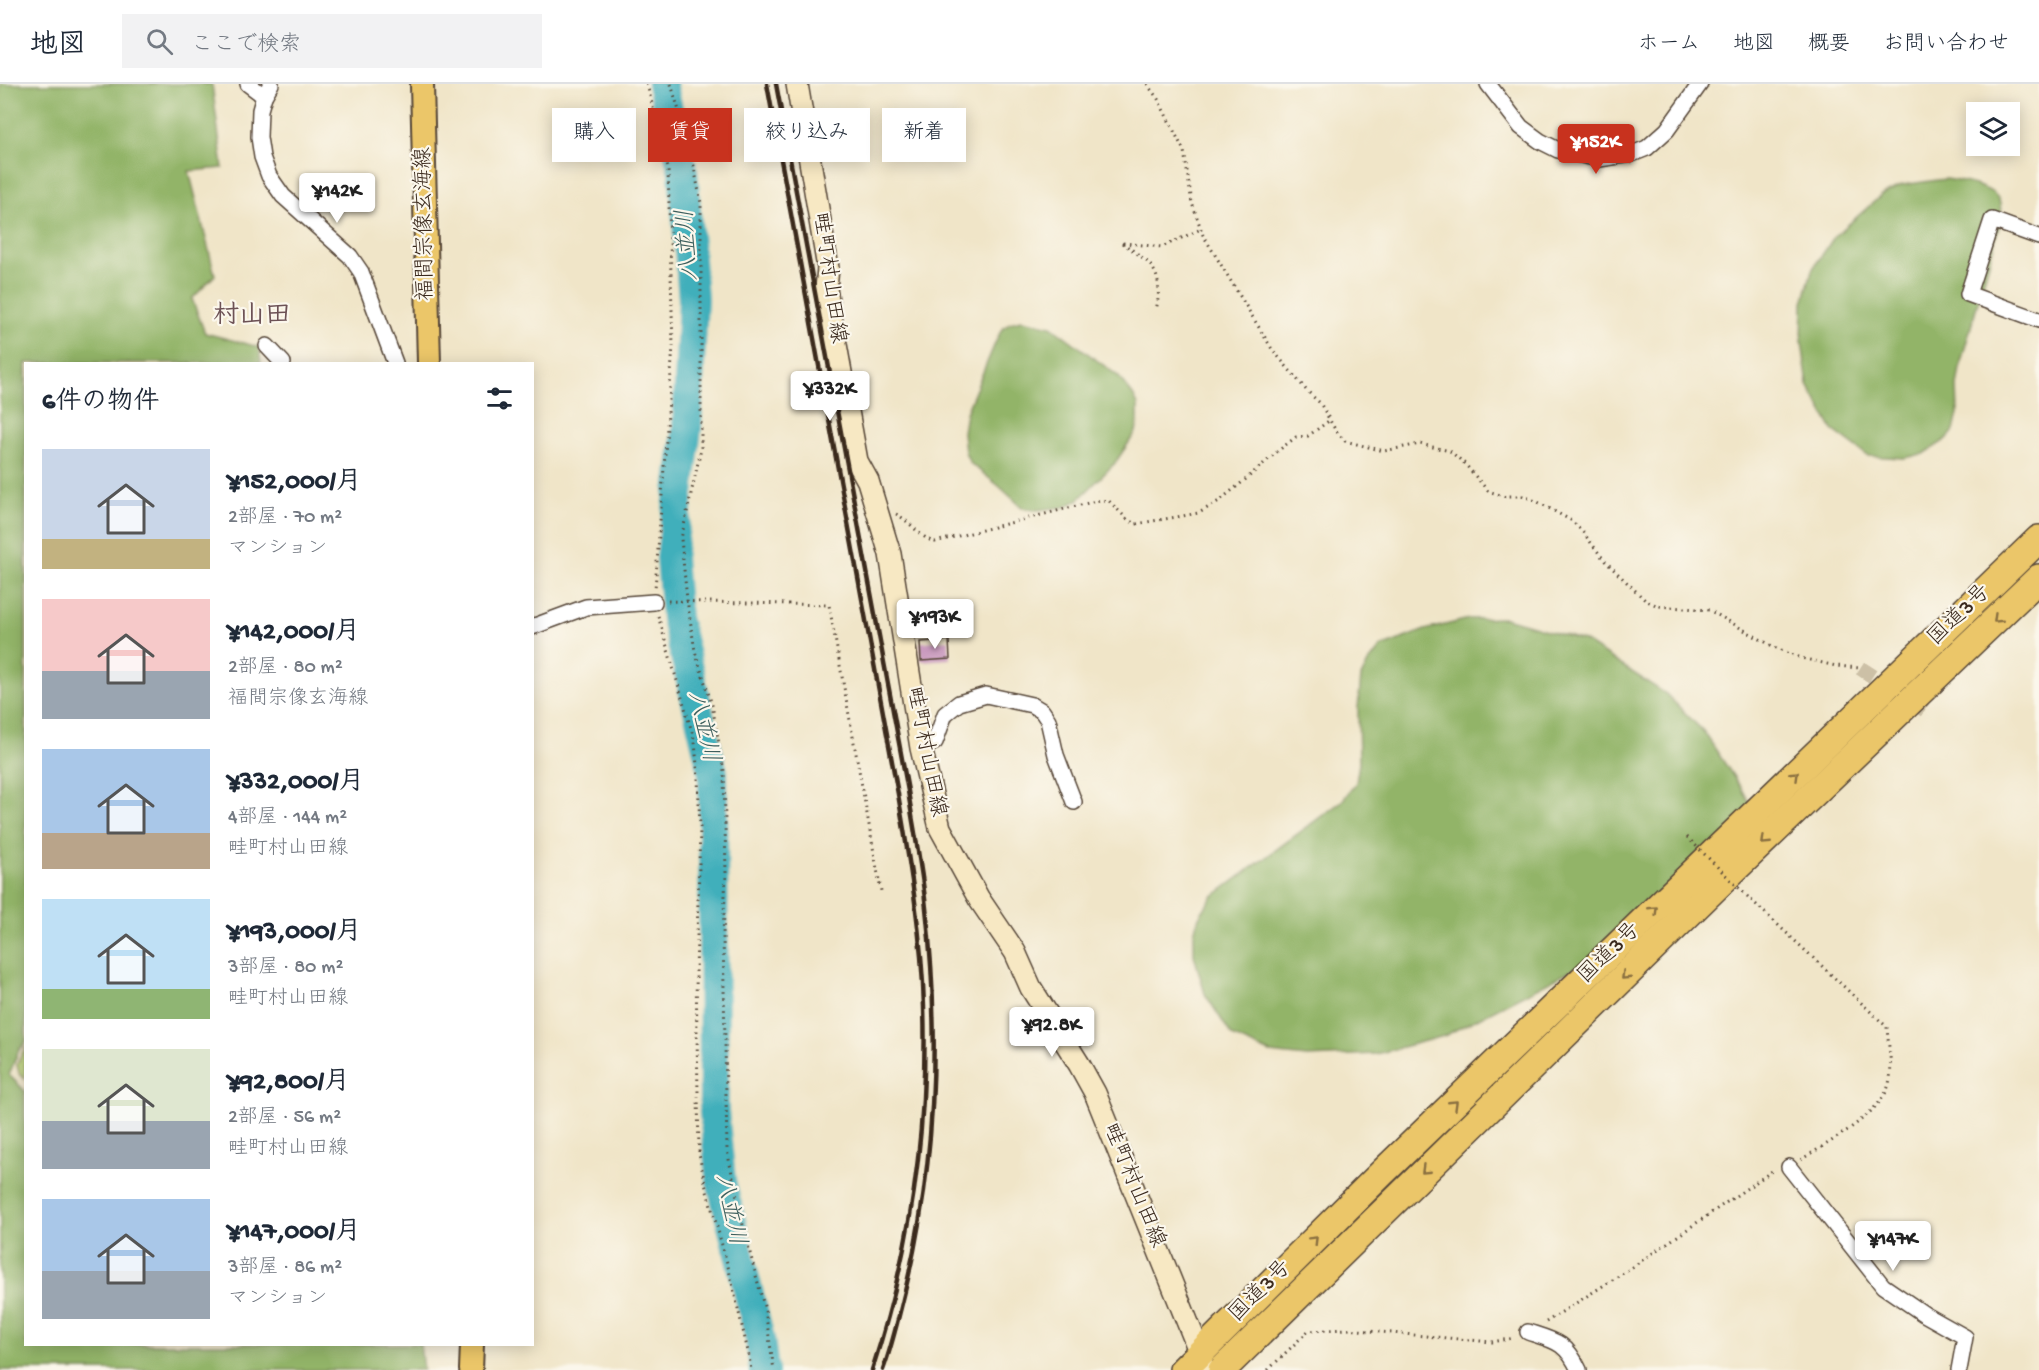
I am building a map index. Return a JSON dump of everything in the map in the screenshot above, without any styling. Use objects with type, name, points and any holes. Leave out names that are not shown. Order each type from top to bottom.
[{"type":"highway","name":"国道3号","points":[[1195,1364],[1383,1172],[2039,539]]},
{"type":"highway","name":"国道3号","points":[[1222,1370],[1720,883],[2039,578]]},
{"type":"main road","name":"福間宗像玄海線","points":[[422,84],[429,362]]},
{"type":"main road","name":"畦町村山田線","points":[[797,84],[828,268],[826,289],[857,461],[868,481],[890,554],[921,748],[940,828],[979,899],[1015,952],[1031,988],[1095,1093],[1195,1364]]},
{"type":"main road","points":[[471,1370],[472,1346]]},
{"type":"street","points":[[248,84],[267,90],[260,110],[259,137],[262,157],[269,176],[283,196],[350,256],[361,272],[395,362]]},
{"type":"street","points":[[1488,84],[1521,126],[1540,141],[1558,150],[1599,159],[1632,154],[1647,148],[1667,130],[1700,84]]},
{"type":"street","points":[[2039,237],[1992,220],[1968,294],[2039,320]]},
{"type":"street","points":[[267,346],[282,362]]},
{"type":"street","points":[[534,626],[586,608],[654,602]]},
{"type":"street","points":[[921,748],[935,742],[945,714],[959,703],[986,695],[1032,705],[1042,711],[1048,720],[1056,755],[1074,802]]},
{"type":"street","points":[[1789,1167],[1883,1286],[1924,1314],[1965,1337],[1959,1370]]},
{"type":"street","points":[[1528,1332],[1555,1341],[1571,1353],[1579,1370]]},
{"type":"path","points":[[647,84],[669,168],[673,346],[654,602],[678,678],[694,742],[698,778],[700,828],[696,973],[699,1154],[732,1281],[750,1370]]},
{"type":"path","points":[[671,84],[691,151],[701,203],[701,449],[681,539],[695,651],[712,705],[724,771],[726,875],[723,934],[727,1150],[744,1230],[765,1310],[774,1370]]},
{"type":"path","points":[[1147,84],[1158,99],[1184,151],[1192,203],[1201,229],[1272,349],[1320,403],[1345,441],[1384,451],[1420,444],[1450,451],[1465,464],[1488,491],[1504,496],[1522,496],[1572,521],[1605,561],[1645,600],[1658,606],[1709,610],[1774,647],[1801,658],[1836,666],[1860,668]]},
{"type":"path","points":[[1156,311],[1161,289],[1155,272],[1147,260],[1122,243],[1162,247],[1201,229]]},
{"type":"path","points":[[878,512],[893,512],[905,519],[928,540],[935,542],[1100,500],[1109,501],[1128,520],[1136,524],[1172,519],[1199,513],[1219,501],[1279,450],[1296,438],[1308,436],[1330,420]]},
{"type":"path","points":[[687,600],[829,605],[881,891]]},
{"type":"path","points":[[1268,1370],[1308,1331],[1347,1329],[1492,1342],[1519,1338],[1628,1270],[1778,1168],[1789,1167],[1862,1120],[1882,1099],[1888,1088],[1890,1073],[1887,1028],[1687,837]]},
{"type":"green space","points":[[0,84],[212,84],[223,168],[189,171],[215,275],[192,299],[205,333],[259,347],[261,362],[24,362],[24,1044],[19,1050],[9,1075],[24,1090],[24,1346],[420,1346],[423,1370],[0,1370]]},
{"type":"green space","points":[[1945,179],[1975,185],[1990,191],[1999,200],[2001,213],[2001,220],[1961,362],[1957,386],[1958,413],[1954,431],[1947,439],[1924,454],[1904,458],[1868,456],[1833,430],[1808,385],[1802,342],[1803,303],[1812,270],[1834,237],[1882,195],[1902,185]]},
{"type":"green space","points":[[1021,320],[1051,326],[1118,376],[1138,405],[1136,432],[1115,463],[1079,499],[1065,507],[1036,510],[1023,508],[970,463],[965,452],[963,432],[966,413],[996,341],[1002,329],[1010,323]]},
{"type":"green space","points":[[1505,618],[1584,641],[1666,694],[1704,732],[1757,816],[1633,938],[1444,1036],[1376,1054],[1307,1057],[1270,1053],[1232,1036],[1205,994],[1194,955],[1194,932],[1199,917],[1212,897],[1342,801],[1356,783],[1359,763],[1358,708],[1361,677],[1368,663],[1381,647],[1425,630],[1469,619]]},
{"type":"green space","points":[[24,1049],[24,1078],[20,1075],[17,1065]]},
{"type":"building","points":[[949,640],[950,659],[921,661],[920,642]]},
{"type":"waterway","name":"八並川","points":[[662,84],[683,171],[693,299],[687,428],[671,558],[676,618],[713,773],[714,1112],[721,1181],[760,1339],[764,1370]]},
{"type":"tunnel","points":[[1860,668],[1925,710]]},
{"type":"railway","points":[[767,84],[898,794],[921,953],[924,1007],[923,1099],[914,1191],[897,1281],[872,1370]]},
{"type":"railway","points":[[776,84],[908,791],[926,908],[930,956],[933,1003],[933,1098],[924,1193],[906,1287],[883,1370]]},
{"type":"district","name":"村山田","points":[[252,317]]}]
